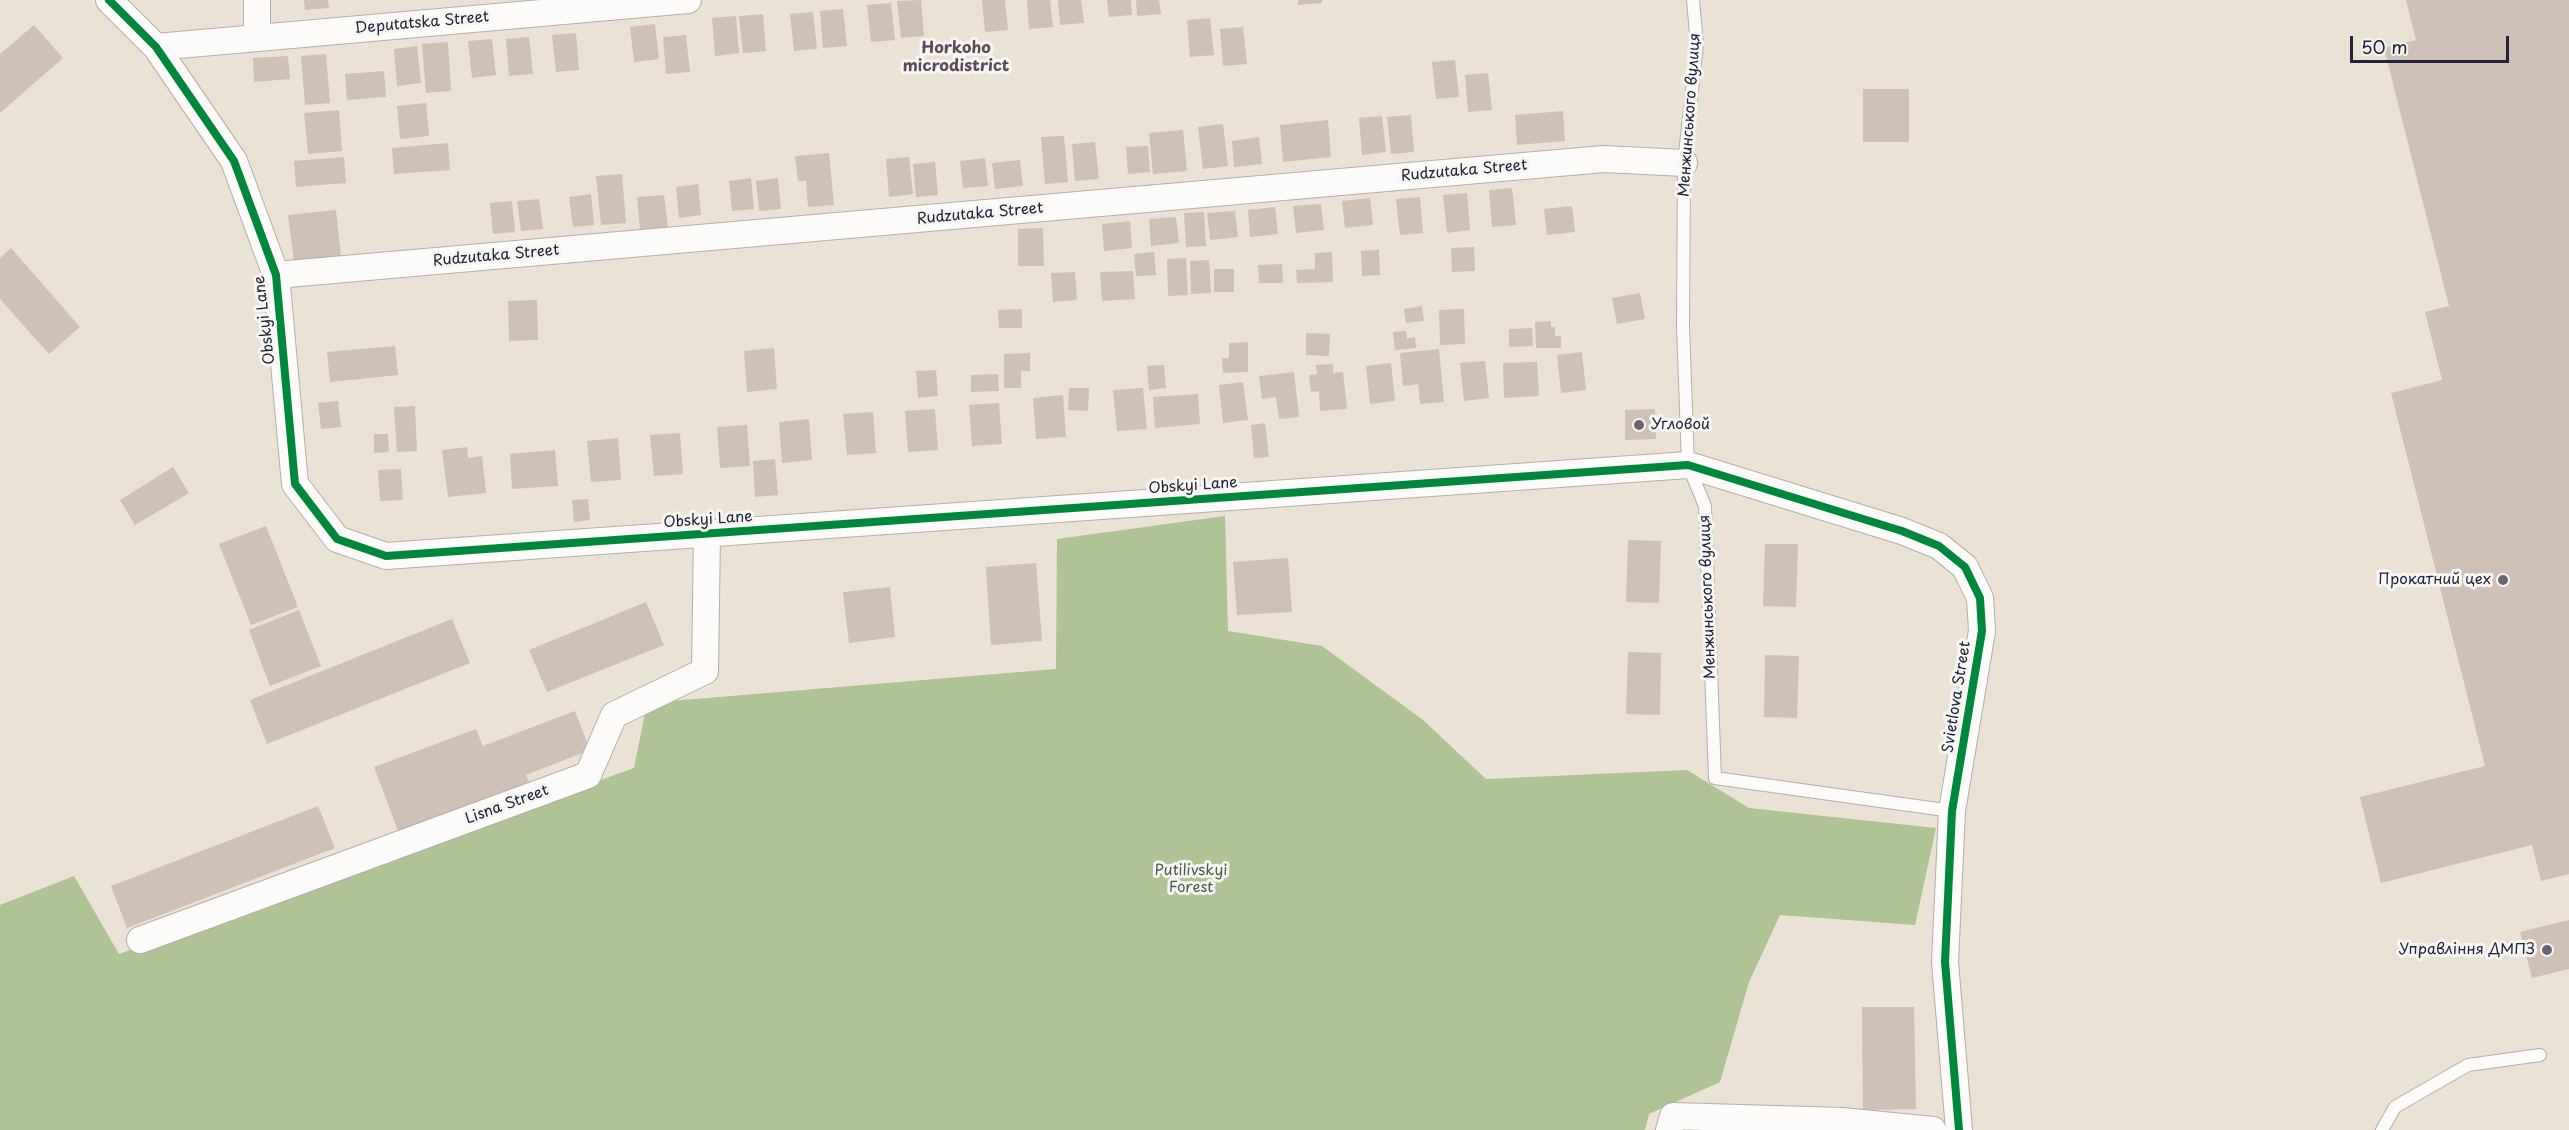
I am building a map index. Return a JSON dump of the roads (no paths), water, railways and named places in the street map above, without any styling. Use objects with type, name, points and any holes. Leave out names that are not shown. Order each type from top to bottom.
[{"type":"street","name":"Obskyi Lane","points":[[109,0],[156,47],[234,161],[276,275],[295,484],[337,538],[386,556],[1688,465]]},
{"type":"street","points":[[257,0],[257,37]]},
{"type":"street","name":"Deputatska Street","points":[[156,47],[688,0]]},
{"type":"street","name":"Rudzutaka Street","points":[[276,275],[1604,159],[1684,163]]},
{"type":"street","name":"Svietlova Street","points":[[1688,465],[1902,531],[1939,546],[1965,567],[1980,598],[1982,631],[1952,811],[1945,962],[1959,1130]]},
{"type":"street","name":"Lisna Street","points":[[140,940],[588,775],[614,714],[705,671],[707,534]]},
{"type":"street","points":[[1670,1130],[1673,1116],[1933,1130]]},
{"type":"lane","name":"Менжинського вулиця","points":[[1693,0],[1697,45],[1684,163],[1683,326],[1688,465],[1705,506],[1715,778],[1952,811]]},
{"type":"lane","points":[[2382,1130],[2395,1107],[2468,1065],[2540,1055]]},
{"type":"place","name":"Угловой","points":[[1639,425]]},
{"type":"place","name":"Прокатний цех","points":[[2503,580]]},
{"type":"place","name":"Управління ДМПЗ","points":[[2547,950]]},
{"type":"district","name":"Horkoho microdistrict","points":[[956,58]]},
{"type":"park label","name":"Putilivskyi Forest","points":[[1191,880]]}]
